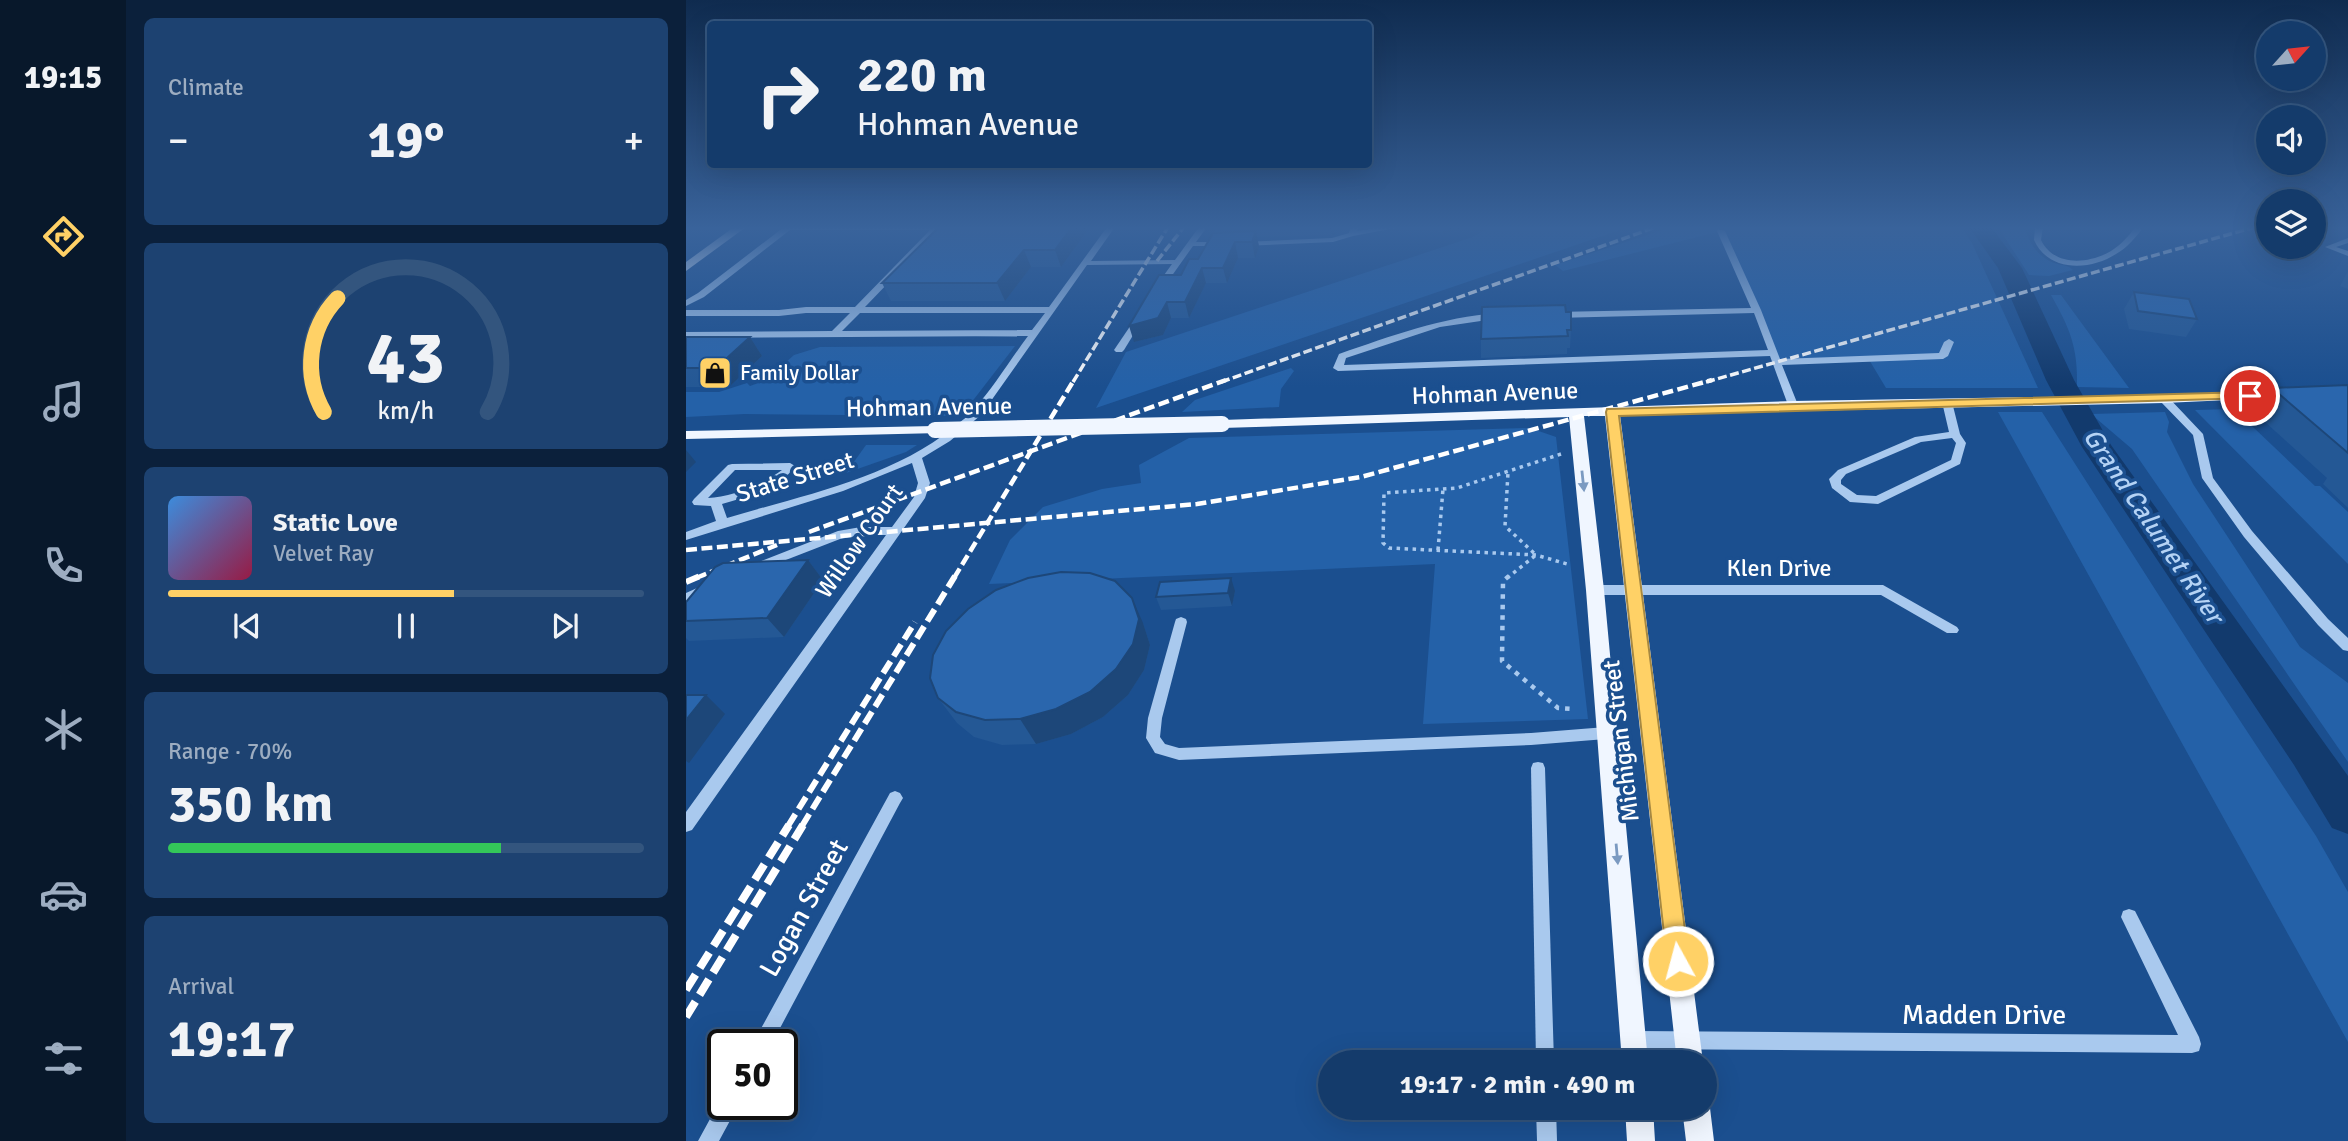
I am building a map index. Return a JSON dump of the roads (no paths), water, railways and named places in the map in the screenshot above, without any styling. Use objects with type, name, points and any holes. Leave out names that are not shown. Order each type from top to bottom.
[{"type":"main road","name":"Hohman Avenue","points":[[686,435],[1222,424],[1793,405],[2164,399],[2307,393]]},
{"type":"main road","name":"Michigan Street","points":[[1612,412],[1689,1050]]},
{"type":"main road","name":"Michigan Street","points":[[1576,414],[1595,590],[1634,1050]]},
{"type":"main road","points":[[1640,1120],[1641,1141]]},
{"type":"main road","points":[[1697,1120],[1700,1141]]},
{"type":"street","points":[[686,305],[720,280]]},
{"type":"street","points":[[834,334],[885,280]]},
{"type":"street","name":"Willow Court","points":[[686,825],[922,490],[922,471],[916,457],[940,443],[977,413],[1074,280]]},
{"type":"street","points":[[1154,295],[1163,280]]},
{"type":"street","points":[[1743,280],[1793,405]]},
{"type":"street","points":[[686,305],[753,310]]},
{"type":"street","points":[[1119,350],[1147,306]]},
{"type":"street","points":[[686,313],[753,310],[1052,310]]},
{"type":"street","points":[[1540,315],[1757,310]]},
{"type":"street","points":[[1513,316],[1472,317],[1433,324],[1342,356],[1338,368],[1775,357],[1943,356],[1949,342]]},
{"type":"street","points":[[686,335],[1036,333]]},
{"type":"street","points":[[2164,399],[2198,434],[2208,478],[2248,534],[2323,622],[2348,646]]},
{"type":"street","points":[[1947,402],[1955,434],[1961,443],[1956,462],[1878,500],[1854,499],[1836,485],[1835,480],[1842,471],[1919,439],[1955,434]]},
{"type":"street","name":"State Street","points":[[686,536],[722,522],[803,499],[916,457]]},
{"type":"street","points":[[790,466],[788,471],[776,479],[716,502],[698,502],[732,467],[790,466]]},
{"type":"street","points":[[716,502],[722,522]]},
{"type":"street","points":[[739,575],[838,535],[861,531],[895,531]]},
{"type":"street","name":"Klen Drive","points":[[1595,590],[1883,590],[1952,630]]},
{"type":"street","points":[[686,598],[716,591]]},
{"type":"street","points":[[1181,622],[1155,718],[1153,738],[1160,749],[1179,754],[1531,739],[1605,733]]},
{"type":"street","points":[[1538,768],[1545,1050]]},
{"type":"street","name":"Logan Street","points":[[770,1029],[895,798]]},
{"type":"street","name":"Madden Drive","points":[[1633,1040],[2192,1045],[2129,918]]},
{"type":"street","points":[[708,1141],[720,1120]]},
{"type":"street","points":[[1546,1120],[1547,1141]]},
{"type":"waterway","name":"Grand Calumet River","points":[[2015,280],[2060,380],[2097,447],[2309,752],[2348,814]]},
{"type":"railway","points":[[1073,382],[1135,280]]},
{"type":"railway","points":[[1221,382],[1507,280]]},
{"type":"railway","points":[[1706,382],[2066,280]]},
{"type":"railway","points":[[1031,451],[1074,380]]},
{"type":"railway","points":[[1031,451],[1226,380]]},
{"type":"railway","points":[[987,523],[1197,504],[1361,477],[1712,380]]},
{"type":"railway","points":[[809,532],[1031,451]]},
{"type":"railway","points":[[987,523],[1031,451]]},
{"type":"railway","points":[[686,550],[987,523]]},
{"type":"railway","points":[[954,578],[987,523]]},
{"type":"railway","points":[[696,578],[777,545]]},
{"type":"railway","points":[[686,582],[700,576]]},
{"type":"railway","points":[[802,826],[955,576]]},
{"type":"railway","points":[[788,826],[915,622]]},
{"type":"railway","points":[[686,990],[789,825]]},
{"type":"railway","points":[[686,1017],[803,825]]},
{"type":"place","name":"Family Dollar","points":[[715,373]]}]
